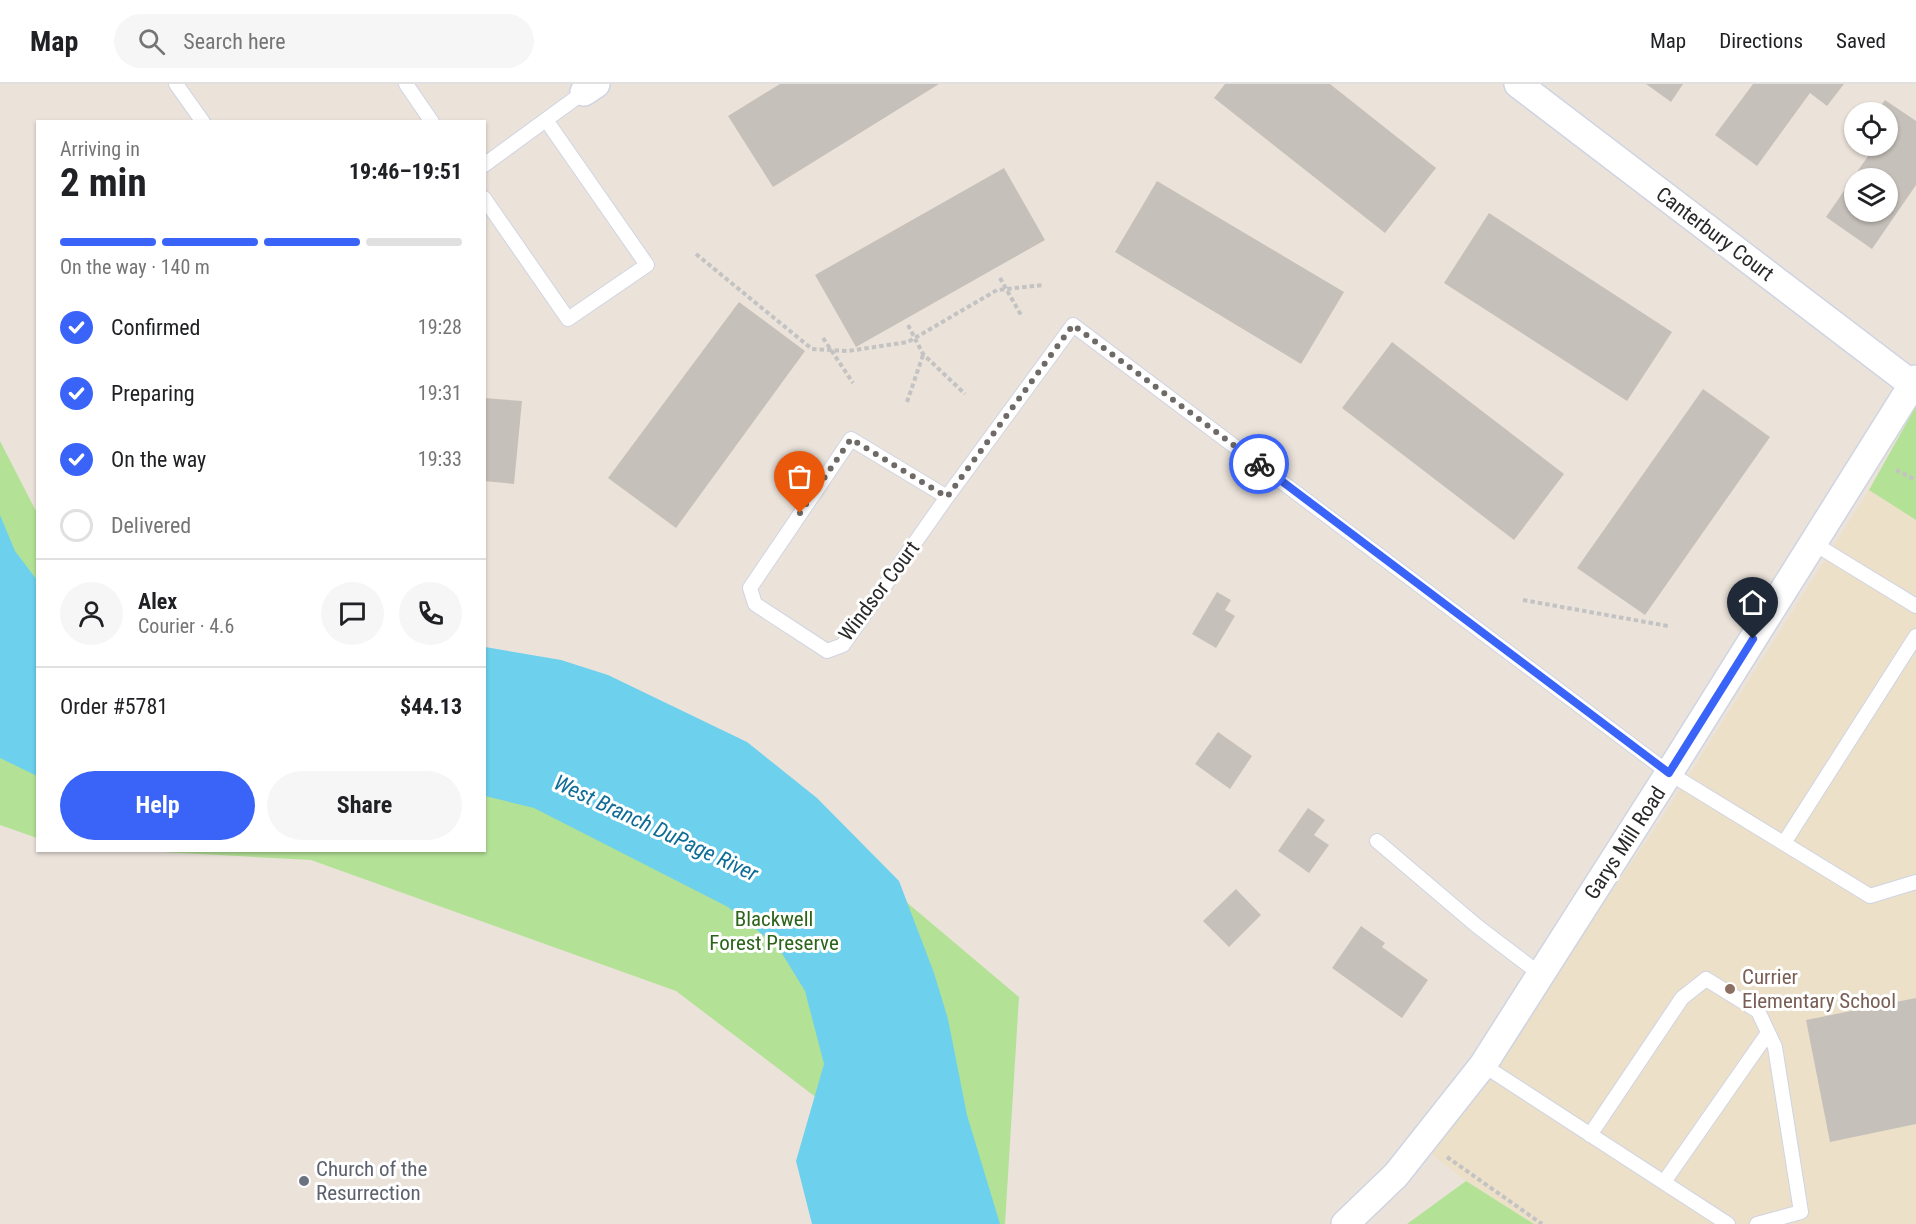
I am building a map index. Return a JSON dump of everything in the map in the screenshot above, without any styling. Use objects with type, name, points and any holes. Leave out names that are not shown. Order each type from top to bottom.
[{"type":"street","name":"Canterbury Court","points":[[1518,84],[1914,382]]},
{"type":"street","name":"Garys Mill Road","points":[[1345,1224],[1396,1175],[1425,1141],[1482,1065],[1669,773],[1914,382]]},
{"type":"lane","points":[[176,84],[202,120]]},
{"type":"lane","points":[[406,84],[431,120]]},
{"type":"lane","points":[[486,164],[590,88]]},
{"type":"lane","points":[[486,201],[568,319],[646,265],[546,120]]},
{"type":"lane","name":"Windsor Court","points":[[947,497],[851,439],[750,588],[754,604],[826,651],[843,645],[947,497],[1073,325],[1669,773]]},
{"type":"lane","points":[[1813,543],[1916,606]]},
{"type":"lane","points":[[1784,843],[1916,636]]},
{"type":"lane","points":[[1669,773],[1870,896],[1916,882]]},
{"type":"lane","points":[[1377,841],[1477,926],[1540,974]]},
{"type":"lane","points":[[1590,1135],[1682,998],[1706,979],[1758,1011],[1775,1047],[1801,1212],[1757,1224]]},
{"type":"lane","points":[[1664,1182],[1768,1033]]},
{"type":"lane","points":[[1482,1065],[1728,1224]]},
{"type":"path","points":[[696,254],[812,349],[848,351],[908,342],[997,290],[1043,285]]},
{"type":"path","points":[[1000,278],[1021,315]]},
{"type":"path","points":[[908,326],[923,354],[965,394]]},
{"type":"path","points":[[823,338],[853,383]]},
{"type":"path","points":[[907,402],[923,354]]},
{"type":"path","points":[[1890,476],[1897,470],[1916,480]]},
{"type":"path","points":[[1523,600],[1668,626]]},
{"type":"path","points":[[1425,1141],[1542,1224]]},
{"type":"shaded area","name":"Currier Elementary School","points":[[1869,490],[1916,520],[1916,1224],[1534,1224],[1466,1181],[1431,1154],[1658,824]]},
{"type":"green space","points":[[1916,406],[1916,520],[1869,490]]},
{"type":"green space","points":[[0,441],[36,511],[36,838],[0,825]]},
{"type":"green space","name":"Blackwell Forest Preserve","points":[[486,689],[827,835],[1019,997],[1005,1224],[814,1224],[830,1108],[676,991],[311,860],[163,852],[486,852]]},
{"type":"green space","points":[[1466,1181],[1534,1224],[1407,1224]]},
{"type":"water","points":[[0,515],[15,551],[36,579],[36,776],[0,758]]},
{"type":"water","name":"West Branch DuPage River","points":[[486,647],[561,660],[608,675],[747,742],[817,798],[899,881],[934,973],[948,1019],[967,1115],[1000,1224],[812,1224],[796,1161],[824,1064],[805,991],[778,947],[728,907],[534,808],[486,796]]},
{"type":"building","points":[[780,84],[939,84],[773,187],[728,116]]},
{"type":"building","points":[[1225,84],[1330,84],[1436,168],[1385,233],[1214,98]]},
{"type":"building","points":[[1646,84],[1683,84],[1671,102]]},
{"type":"building","points":[[1753,84],[1844,84],[1827,106],[1810,93],[1757,166],[1715,135]]},
{"type":"building","points":[[1898,109],[1916,121],[1916,185],[1898,211],[1898,168],[1860,168],[1868,156],[1898,156]]},
{"type":"building","points":[[1004,168],[1045,240],[856,347],[815,275]]},
{"type":"building","points":[[1157,181],[1344,292],[1301,364],[1115,252]]},
{"type":"building","points":[[1844,191],[1844,222],[1891,222],[1872,249],[1826,217]]},
{"type":"building","points":[[1489,213],[1672,332],[1627,401],[1444,283]]},
{"type":"building","points":[[739,302],[805,351],[676,528],[608,478]]},
{"type":"building","points":[[1392,342],[1564,474],[1514,540],[1342,408]]},
{"type":"building","points":[[1703,389],[1770,437],[1645,615],[1577,568]]},
{"type":"building","points":[[486,398],[522,401],[514,484],[486,481]]},
{"type":"building","points":[[1217,592],[1231,600],[1225,610],[1235,616],[1216,648],[1192,634]]},
{"type":"building","points":[[1218,732],[1252,756],[1230,789],[1195,764]]},
{"type":"building","points":[[1308,808],[1325,820],[1314,835],[1329,845],[1309,873],[1278,851]]},
{"type":"building","points":[[1236,889],[1261,915],[1229,947],[1203,921]]},
{"type":"building","points":[[1361,926],[1385,943],[1382,947],[1428,980],[1402,1018],[1332,968]]},
{"type":"building","points":[[1916,998],[1916,1124],[1830,1142],[1806,1020]]},
{"type":"way so far","points":[[800,513],[851,439],[947,497],[1073,325],[1259,464]]},
{"type":"place","name":"Currier Elementary School","points":[[1730,989]]},
{"type":"place","name":"Church of the Resurrection","points":[[304,1181]]},
{"type":"route","points":[[1259,464],[1669,773],[1753,639]]}]
